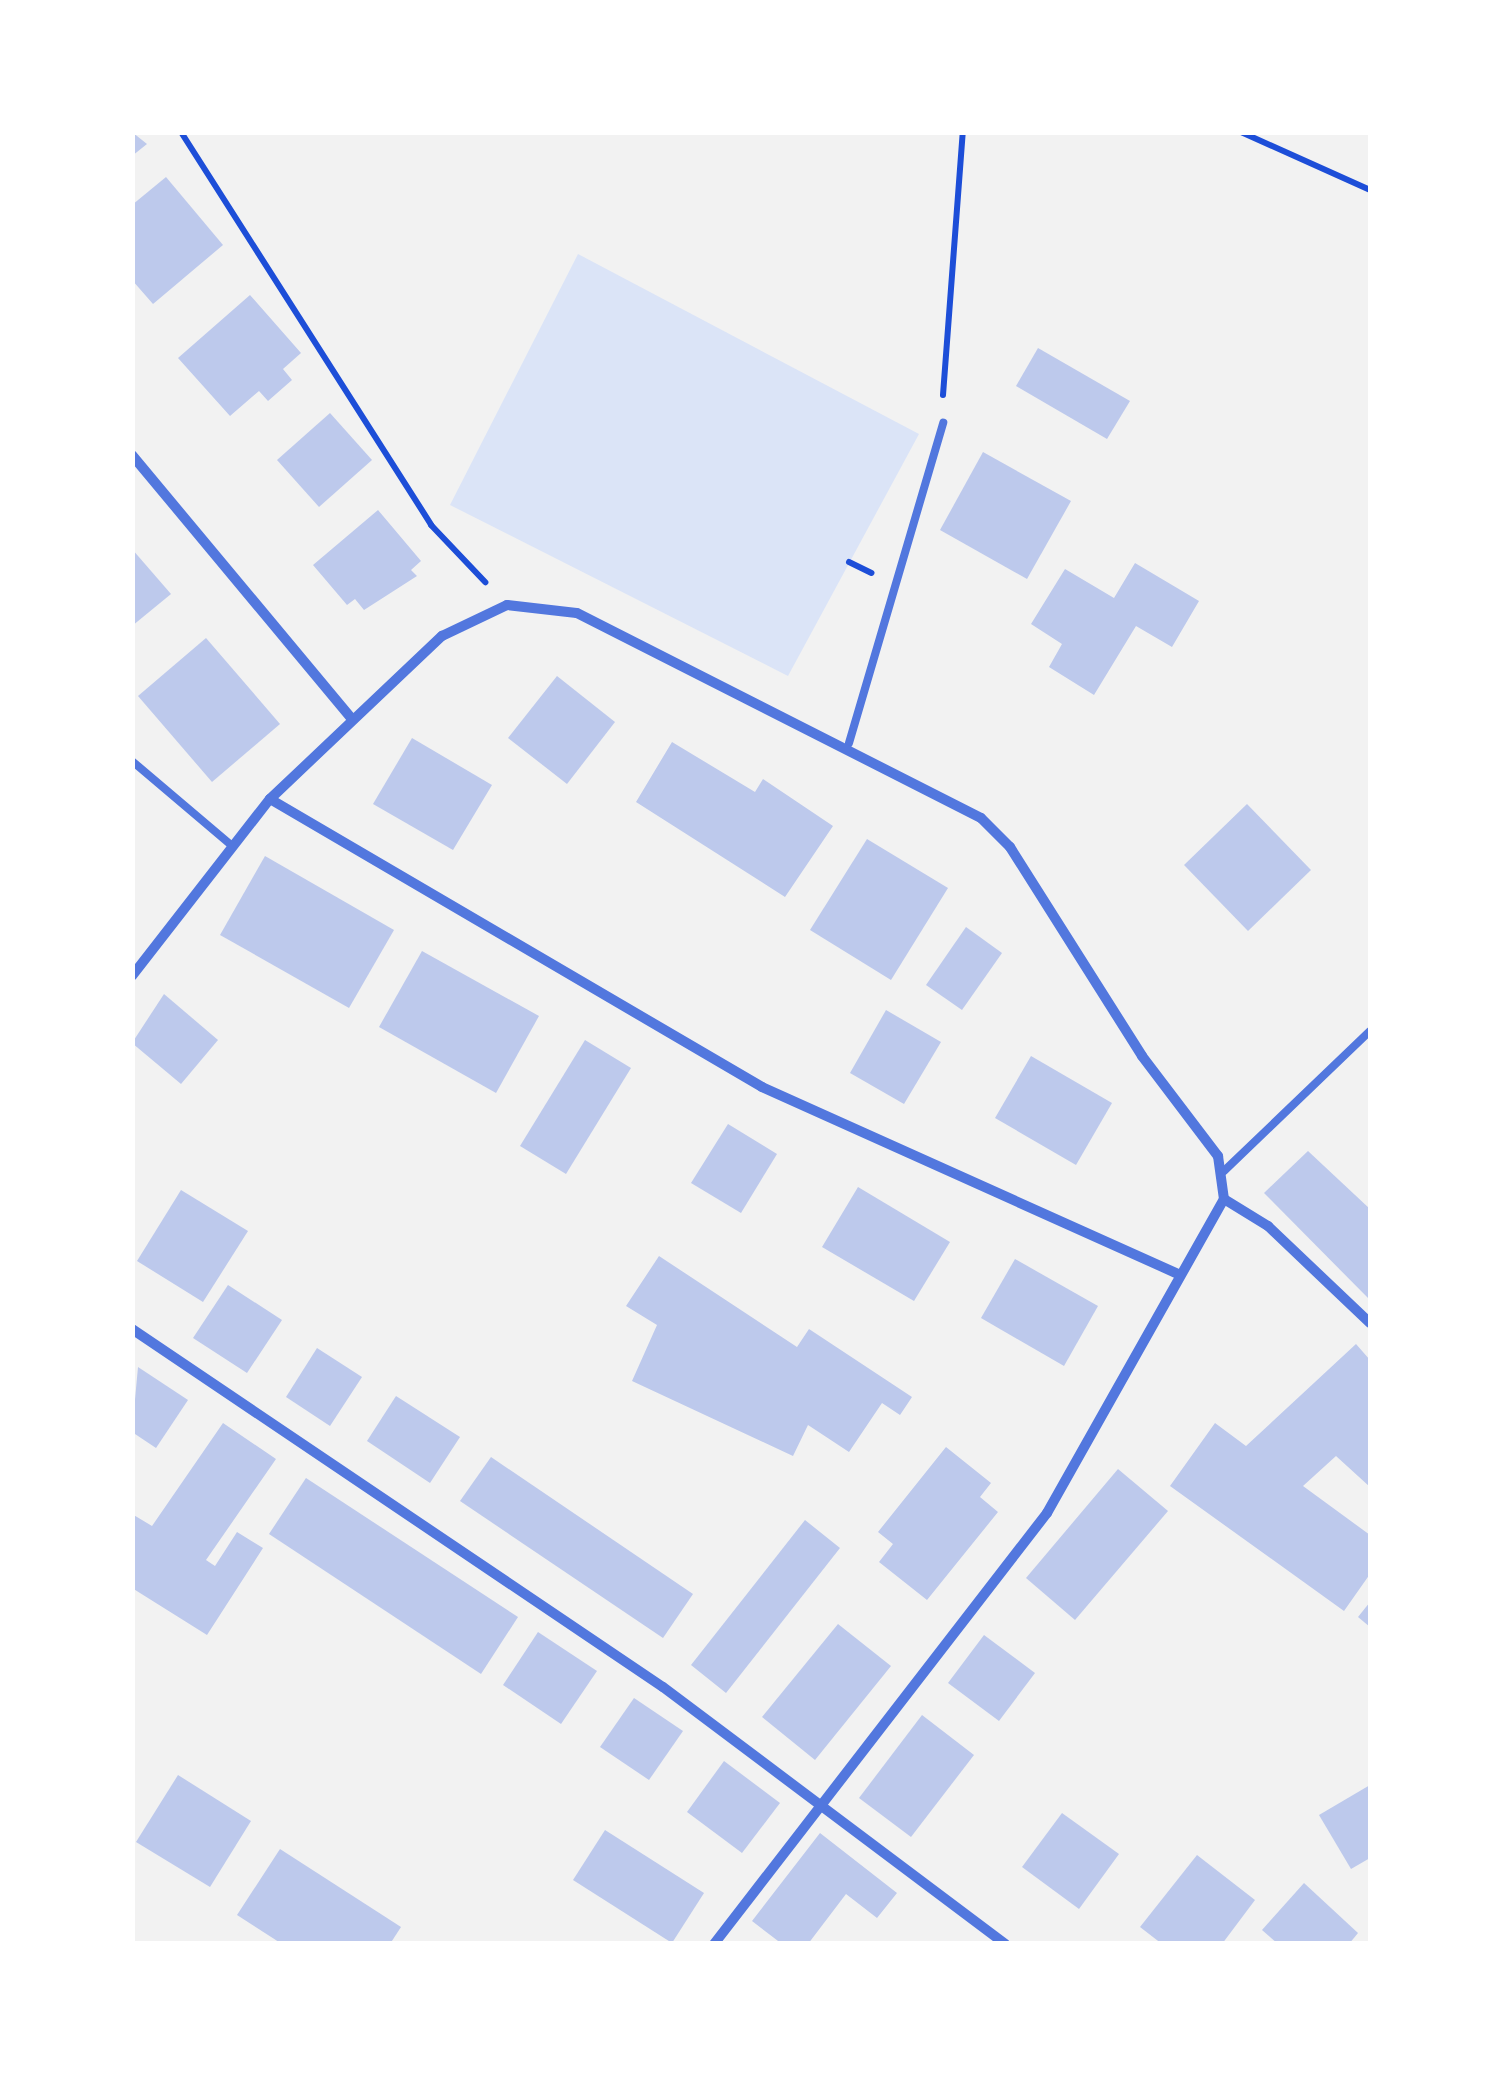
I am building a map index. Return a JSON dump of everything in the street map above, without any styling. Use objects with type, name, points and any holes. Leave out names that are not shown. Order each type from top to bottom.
[{"type":"street","points":[[132,454],[351,718]]},
{"type":"street","points":[[132,976],[230,844],[270,799],[351,718],[442,636],[507,605],[577,612],[944,792],[1010,847],[1224,1170],[1224,1199],[1176,1273],[1110,1412],[1047,1513],[714,1944]]},
{"type":"street","points":[[270,799],[762,1087],[1176,1273]]},
{"type":"street","points":[[1224,1199],[1268,1226],[1370,1323]]},
{"type":"street","points":[[132,1329],[569,1622],[1004,1944]]},
{"type":"lane","points":[[849,744],[943,423]]},
{"type":"lane","points":[[132,761],[230,844]]},
{"type":"lane","points":[[1224,1170],[1370,1030]]},
{"type":"path","points":[[180,132],[432,525],[507,605]]},
{"type":"path","points":[[943,423],[963,132]]},
{"type":"path","points":[[1240,132],[1370,190]]},
{"type":"shaded area","points":[[578,254],[919,434],[788,676],[450,505]]},
{"type":"building","points":[[132,132],[147,144],[132,156]]},
{"type":"building","points":[[166,177],[223,245],[153,304],[132,280],[132,205]]},
{"type":"building","points":[[250,295],[301,353],[283,369],[292,380],[268,401],[259,391],[230,416],[178,358]]},
{"type":"building","points":[[1038,348],[1130,401],[1107,439],[1016,386]]},
{"type":"building","points":[[330,413],[372,460],[319,507],[277,460]]},
{"type":"building","points":[[983,452],[1071,501],[1027,579],[940,530]]},
{"type":"building","points":[[378,510],[421,561],[411,570],[417,576],[364,610],[355,599],[347,605],[313,565]]},
{"type":"building","points":[[132,549],[171,594],[132,626]]},
{"type":"building","points":[[1135,563],[1199,601],[1172,647],[1136,626],[1094,695],[1049,667],[1062,644],[1031,624],[1065,569],[1114,598]]},
{"type":"building","points":[[206,638],[280,724],[212,782],[138,696]]},
{"type":"building","points":[[557,676],[615,722],[567,784],[508,738]]},
{"type":"building","points":[[412,738],[492,785],[453,850],[373,804]]},
{"type":"building","points":[[672,742],[755,792],[763,779],[833,826],[785,897],[636,802]]},
{"type":"building","points":[[1247,804],[1311,870],[1248,931],[1184,865]]},
{"type":"building","points":[[867,839],[948,888],[891,980],[810,930]]},
{"type":"building","points":[[265,856],[394,930],[349,1008],[220,935]]},
{"type":"building","points":[[966,927],[1002,953],[962,1010],[926,985]]},
{"type":"building","points":[[422,951],[539,1016],[496,1093],[379,1027]]},
{"type":"building","points":[[164,994],[218,1040],[181,1084],[132,1043]]},
{"type":"building","points":[[886,1010],[941,1042],[904,1104],[850,1073]]},
{"type":"building","points":[[585,1040],[631,1068],[566,1174],[520,1146]]},
{"type":"building","points":[[1031,1056],[1112,1103],[1076,1165],[995,1118]]},
{"type":"building","points":[[728,1124],[777,1154],[741,1213],[691,1183]]},
{"type":"building","points":[[1308,1151],[1370,1209],[1370,1300],[1264,1193]]},
{"type":"building","points":[[858,1187],[950,1242],[914,1301],[822,1247]]},
{"type":"building","points":[[181,1190],[248,1231],[203,1302],[137,1261]]},
{"type":"building","points":[[659,1256],[797,1347],[809,1329],[912,1397],[900,1415],[882,1403],[849,1452],[808,1425],[793,1456],[632,1381],[657,1325],[626,1306]]},
{"type":"building","points":[[1015,1259],[1098,1306],[1064,1366],[981,1318]]},
{"type":"building","points":[[228,1285],[282,1320],[247,1373],[193,1338]]},
{"type":"building","points":[[1356,1344],[1370,1360],[1370,1487],[1336,1456],[1303,1486],[1370,1535],[1370,1574],[1344,1611],[1170,1486],[1215,1423],[1246,1446]]},
{"type":"building","points":[[317,1348],[362,1377],[330,1426],[286,1397]]},
{"type":"building","points":[[138,1367],[188,1400],[156,1448],[132,1432]]},
{"type":"building","points":[[396,1396],[460,1437],[430,1483],[367,1441]]},
{"type":"building","points":[[223,1423],[276,1459],[206,1560],[215,1566],[237,1532],[263,1548],[207,1635],[132,1588],[132,1514],[152,1526]]},
{"type":"building","points":[[946,1447],[991,1483],[980,1497],[998,1512],[927,1600],[879,1562],[893,1544],[878,1532]]},
{"type":"building","points":[[491,1457],[693,1594],[663,1638],[460,1501]]},
{"type":"building","points":[[1118,1469],[1168,1511],[1075,1620],[1026,1578]]},
{"type":"building","points":[[306,1478],[518,1617],[481,1674],[269,1534]]},
{"type":"building","points":[[805,1520],[840,1548],[726,1693],[691,1665]]},
{"type":"building","points":[[1370,1602],[1370,1627],[1358,1617]]},
{"type":"building","points":[[838,1624],[891,1666],[815,1760],[762,1717]]},
{"type":"building","points":[[538,1632],[597,1671],[561,1724],[503,1685]]},
{"type":"building","points":[[984,1635],[1035,1673],[999,1721],[948,1683]]},
{"type":"building","points":[[634,1698],[683,1731],[649,1780],[600,1747]]},
{"type":"building","points":[[922,1715],[974,1755],[911,1837],[859,1798]]},
{"type":"building","points":[[724,1761],[780,1803],[742,1853],[687,1812]]},
{"type":"building","points":[[178,1775],[251,1821],[210,1887],[136,1842]]},
{"type":"building","points":[[1370,1785],[1370,1858],[1351,1869],[1319,1815]]},
{"type":"building","points":[[1062,1813],[1119,1854],[1079,1909],[1022,1867]]},
{"type":"building","points":[[605,1830],[704,1893],[672,1943],[573,1880]]},
{"type":"building","points":[[820,1833],[897,1893],[877,1918],[846,1894],[808,1944],[782,1944],[752,1921]]},
{"type":"building","points":[[280,1849],[401,1927],[390,1944],[282,1944],[237,1915]]},
{"type":"building","points":[[1197,1855],[1255,1900],[1222,1944],[1162,1944],[1140,1927]]},
{"type":"building","points":[[1304,1883],[1358,1933],[1349,1944],[1278,1944],[1262,1930]]}]
